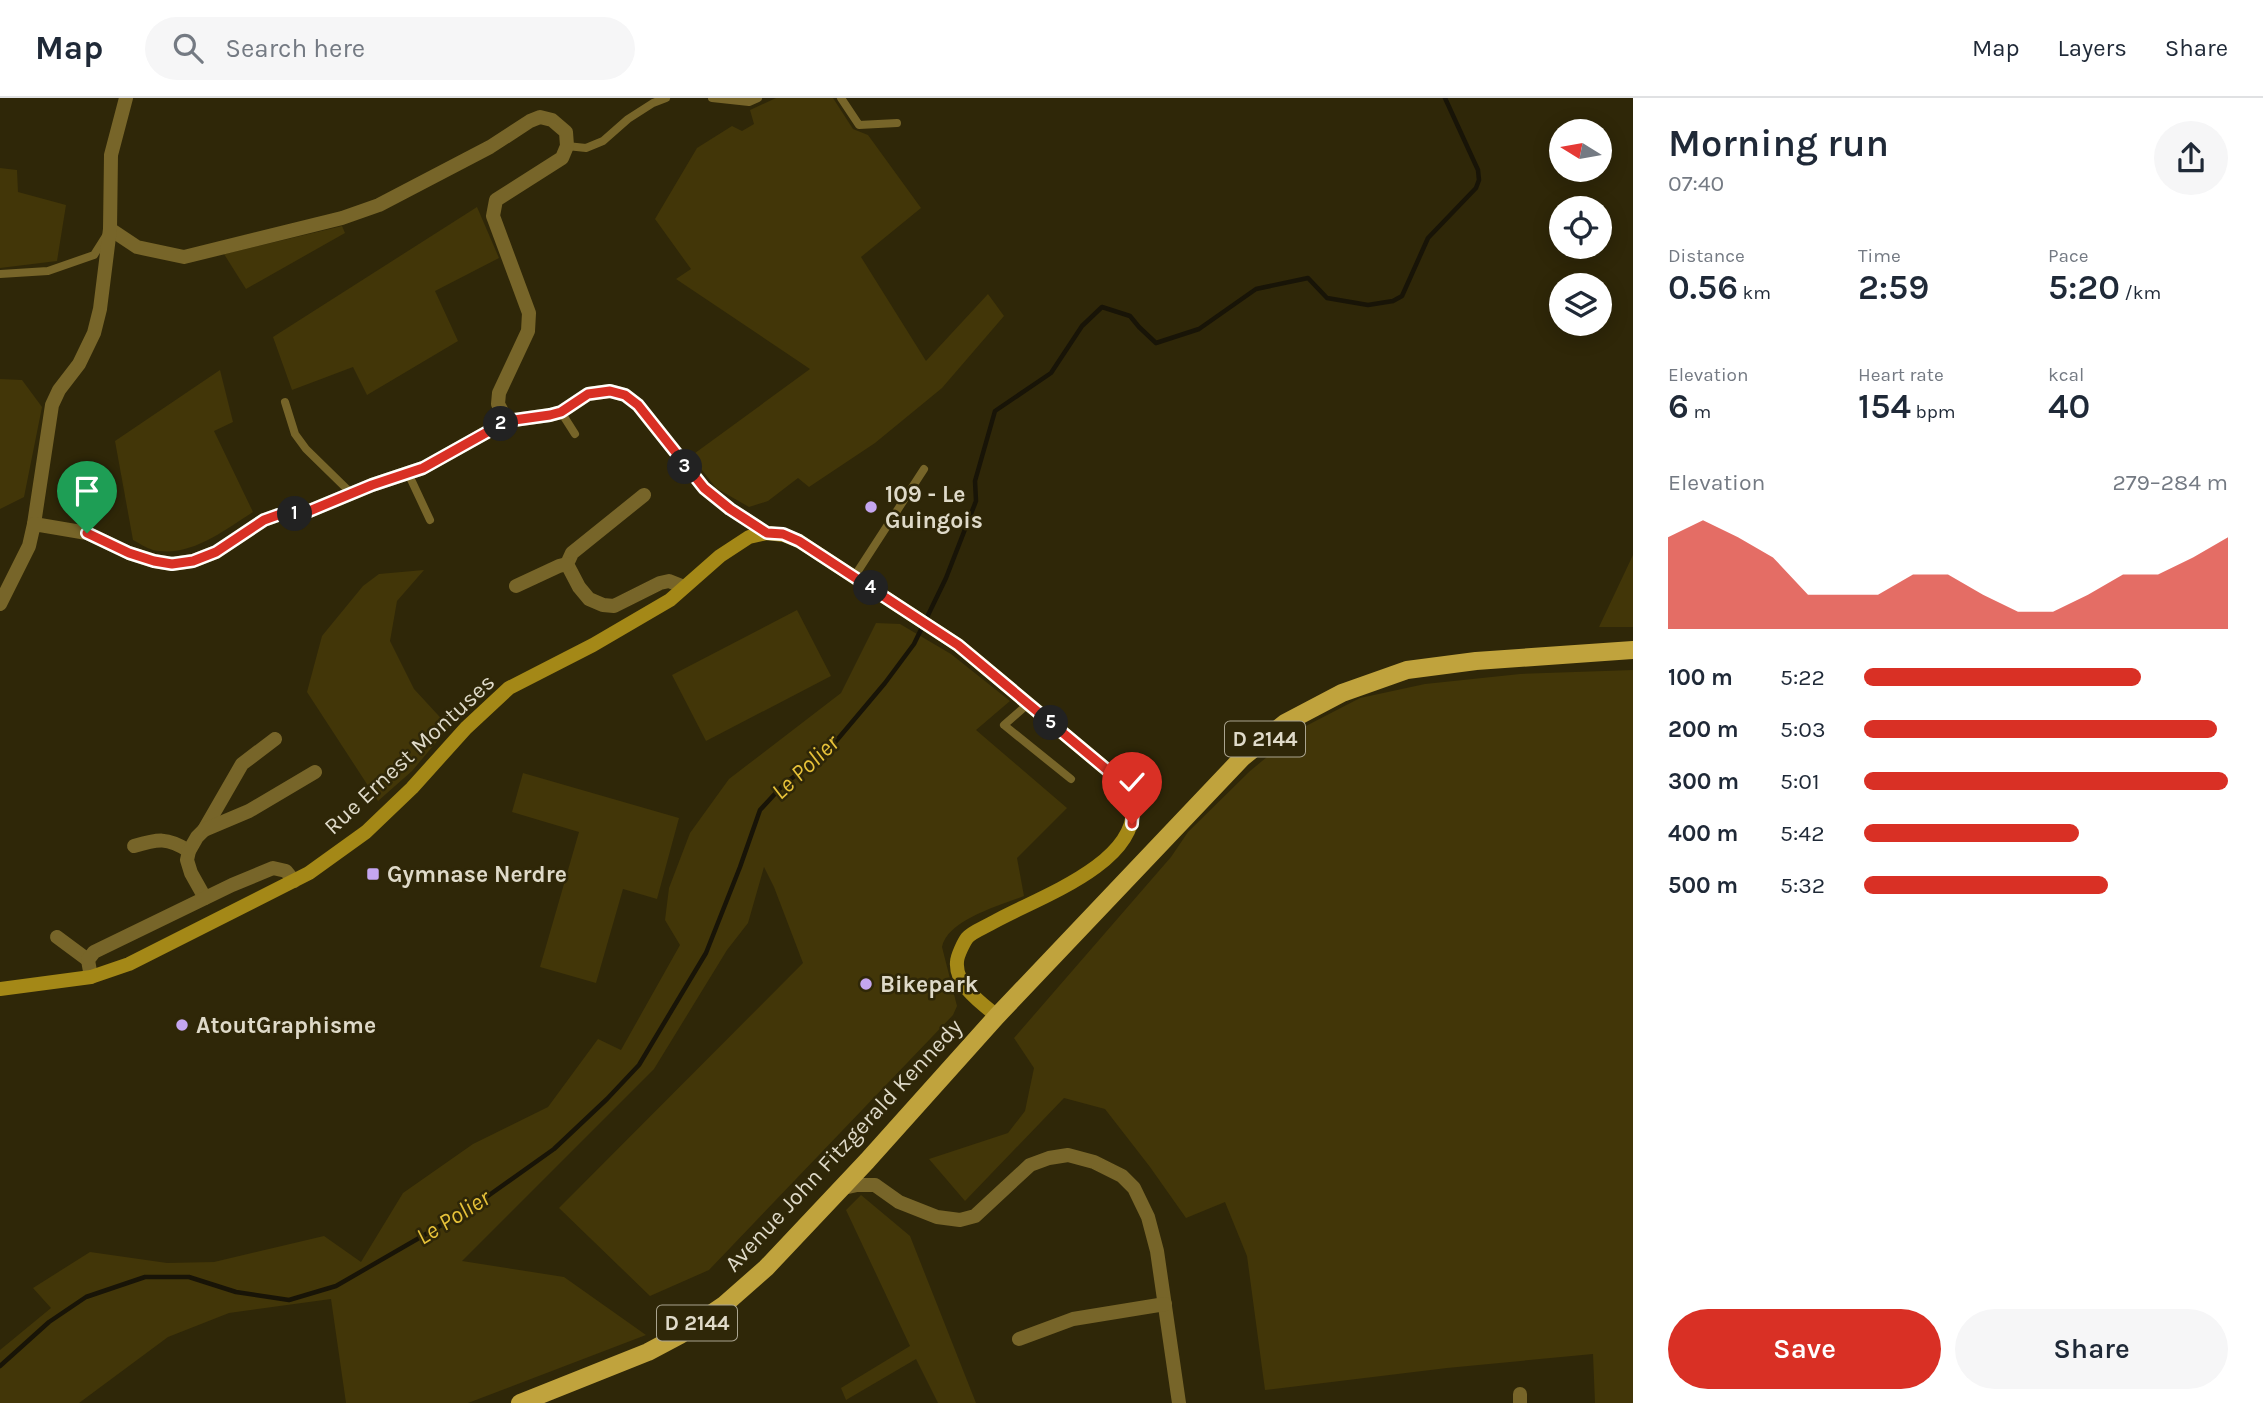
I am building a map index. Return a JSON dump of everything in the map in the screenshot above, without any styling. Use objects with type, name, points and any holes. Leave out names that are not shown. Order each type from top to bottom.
[{"type":"main road","name":"Avenue John Fitzgerald Kennedy","points":[[520,1403],[631,1360],[691,1327],[724,1305],[765,1268],[867,1161],[997,1016],[1242,758],[1285,723],[1342,693],[1407,670],[1476,661],[1633,650]]},
{"type":"street","points":[[0,604],[29,546],[52,405],[59,390],[79,364],[94,333],[100,309],[110,229],[111,155],[126,98]]},
{"type":"street","points":[[110,229],[137,247],[184,257],[342,218],[379,205],[489,147],[530,121],[540,117],[552,120],[566,132],[567,146],[562,158],[496,200],[494,208],[493,216],[529,313],[528,331],[499,393],[498,404],[507,421]]},
{"type":"street","points":[[34,524],[87,533],[129,553],[154,561],[172,564],[193,561],[216,552],[264,520],[278,515],[307,512],[351,493],[423,468],[507,421],[561,412],[588,394],[610,391],[625,395],[638,405],[704,488],[730,509],[767,533],[783,534],[799,541],[937,630],[1124,784],[1133,806],[1132,824],[1123,841],[1096,867],[1060,890],[1000,918],[968,937],[957,962],[961,978],[970,993],[997,1016]]},
{"type":"street","points":[[567,565],[572,554],[644,495]]},
{"type":"street","name":"Rue Ernest Montuses","points":[[0,989],[91,977],[129,964],[309,873],[366,832],[412,788],[466,728],[509,688],[593,645],[670,600],[720,556],[750,537],[767,533]]},
{"type":"street","points":[[516,586],[559,566],[567,565]]},
{"type":"street","points":[[567,565],[589,599],[603,605],[614,606],[660,583],[669,581],[684,587]]},
{"type":"street","points":[[205,898],[191,873],[187,860],[189,851],[242,764],[275,739]]},
{"type":"street","points":[[204,830],[249,811],[315,772]]},
{"type":"street","points":[[134,846],[157,839],[175,842],[189,851]]},
{"type":"street","points":[[88,960],[94,952],[273,868],[286,871],[294,881]]},
{"type":"street","points":[[57,937],[88,960],[91,977]]},
{"type":"street","points":[[838,1190],[857,1185],[875,1185],[899,1202],[937,1217],[960,1220],[975,1216],[1030,1166],[1049,1157],[1068,1155],[1094,1162],[1122,1176],[1134,1188],[1151,1228],[1157,1251],[1179,1403]]},
{"type":"street","points":[[1019,1339],[1073,1319],[1165,1304]]},
{"type":"lane","points":[[567,146],[586,149],[603,141],[628,119],[666,98]]},
{"type":"lane","points":[[712,98],[749,102],[758,98]]},
{"type":"lane","points":[[841,98],[859,125],[897,123]]},
{"type":"lane","points":[[0,274],[48,271],[94,256],[110,229]]},
{"type":"lane","points":[[285,402],[295,434],[306,449],[351,493]]},
{"type":"lane","points":[[561,412],[575,433]]},
{"type":"lane","points":[[854,577],[924,469]]},
{"type":"lane","points":[[408,473],[430,520]]},
{"type":"lane","points":[[1028,704],[1004,725],[1071,779]]},
{"type":"shaded area","points":[[776,98],[833,98],[853,129],[868,135],[921,208],[861,257],[926,361],[988,294],[1004,316],[942,388],[875,443],[809,487],[798,478],[768,501],[749,507],[716,488],[691,456],[810,369],[676,279],[691,269],[655,219],[697,148],[732,126],[742,131],[754,124],[750,110]]},
{"type":"shaded area","points":[[0,168],[17,170],[18,192],[66,205],[57,261],[0,268]]},
{"type":"shaded area","points":[[477,207],[499,258],[435,291],[458,341],[367,395],[353,367],[292,390],[273,337]]},
{"type":"shaded area","points":[[342,226],[345,233],[246,289],[224,254]]},
{"type":"shaded area","points":[[220,370],[233,422],[214,431],[253,512],[193,547],[167,551],[150,549],[133,540],[115,441]]},
{"type":"shaded area","points":[[0,379],[22,380],[42,407],[24,497],[0,509]]},
{"type":"shaded area","points":[[1633,555],[1633,627],[1599,627]]},
{"type":"shaded area","points":[[424,570],[397,601],[390,641],[414,689],[449,727],[412,771],[378,801],[307,692],[322,636],[363,586],[379,574]]},
{"type":"shaded area","points":[[797,610],[831,676],[706,741],[672,675]]},
{"type":"shaded area","points":[[876,623],[900,624],[951,654],[1010,701],[976,730],[1067,808],[1017,858],[1024,896],[964,921],[946,937],[942,947],[957,1006],[953,1015],[709,1270],[650,1296],[559,1208],[803,963],[764,867],[748,923],[727,950],[654,1069],[462,1261],[564,1277],[646,1335],[468,1403],[346,1403],[331,1299],[229,1313],[168,1337],[79,1403],[0,1403],[0,1350],[51,1308],[33,1288],[90,1252],[167,1263],[214,1262],[324,1236],[361,1262],[403,1193],[473,1144],[548,1107],[598,1039],[621,1050],[680,945],[665,920],[669,888],[690,833],[729,779],[841,693]]},
{"type":"shaded area","points":[[1633,670],[1633,1403],[1595,1403],[1593,1354],[1265,1390],[1247,1256],[1225,1202],[1186,1218],[1105,1109],[1064,1098],[965,1201],[929,1159],[1008,1133],[1025,1111],[1034,1068],[1014,1038],[1171,857],[1188,832],[1250,771],[1302,728],[1360,698],[1425,684],[1520,674]]},
{"type":"shaded area","points":[[523,773],[679,818],[657,899],[623,889],[596,983],[540,967],[579,832],[512,812]]},
{"type":"shaded area","points":[[861,1195],[910,1236],[976,1403],[938,1403],[916,1359],[846,1400],[841,1388],[910,1346],[846,1210]]},
{"type":"waterway","name":"Le Polier","points":[[0,1366],[49,1322],[86,1297],[145,1277],[189,1277],[236,1292],[289,1300],[336,1286],[471,1208],[554,1149],[639,1065],[706,953],[760,810],[784,784],[826,753],[914,644],[946,578],[976,501],[975,481],[995,411],[1051,373],[1082,326],[1102,307],[1130,316],[1156,343],[1199,329],[1256,289],[1308,278],[1327,298],[1368,305],[1393,301],[1402,296],[1428,238],[1476,188],[1479,180],[1478,170],[1445,98]]},
{"type":"place","name":"109 - Le Guingois","points":[[871,507]]},
{"type":"place","name":"Gymnase Nerdre","points":[[373,874]]},
{"type":"place","name":"Bikepark","points":[[866,984]]},
{"type":"place","name":"AtoutGraphisme","points":[[182,1025]]},
{"type":"route","points":[[87,533],[129,553],[154,561],[172,564],[193,561],[216,552],[264,520],[278,515],[307,512],[372,485],[423,468],[507,421],[561,412],[588,394],[610,391],[625,395],[638,405],[704,488],[730,509],[767,533],[783,534],[799,541],[937,630],[1124,784],[1133,806],[1132,824]]}]
